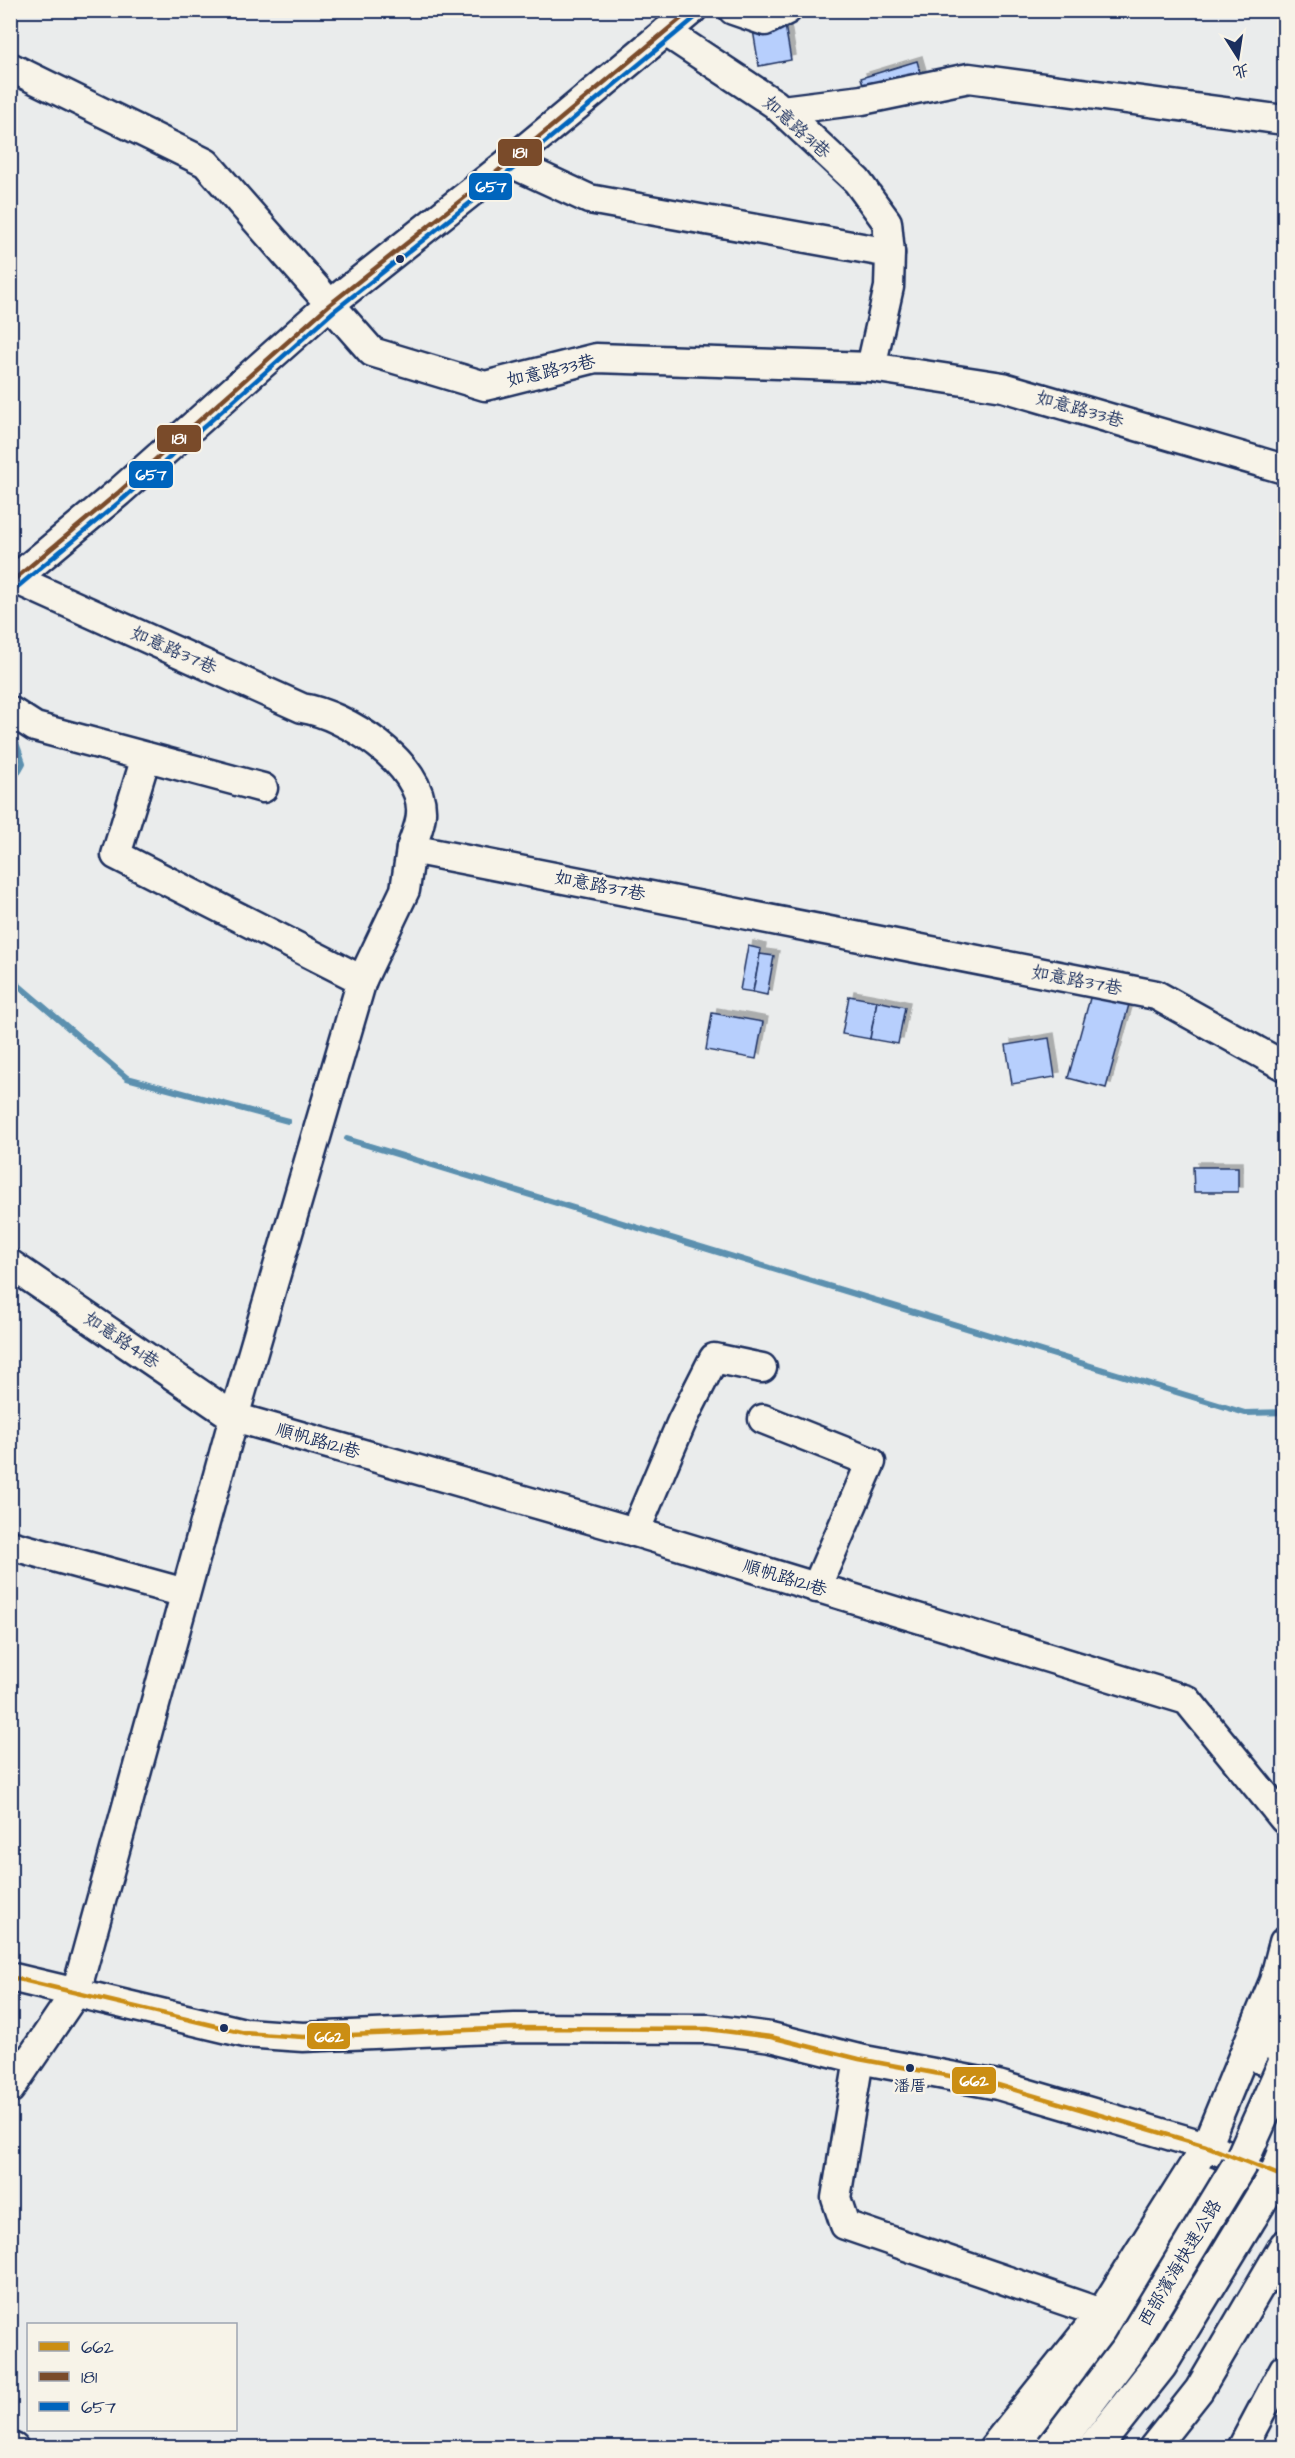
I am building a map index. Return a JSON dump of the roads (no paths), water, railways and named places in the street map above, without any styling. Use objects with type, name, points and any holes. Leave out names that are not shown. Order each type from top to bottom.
[{"type":"highway","name":"西部濱海快速公路","points":[[1053,2448],[1128,2349],[1146,2320],[1241,2162],[1284,2066]]},
{"type":"highway","name":"西部濱海快速公路","points":[[1094,2448],[1160,2365],[1278,2171],[1284,2156]]},
{"type":"street","points":[[13,581],[119,492],[329,305],[509,162],[692,10]]},
{"type":"street","points":[[733,10],[765,21],[787,10]]},
{"type":"street","name":"如意路31巷","points":[[666,32],[782,110],[857,181],[886,222],[890,253]]},
{"type":"street","name":"如意路33巷","points":[[10,67],[206,163],[372,352],[485,386],[596,358],[871,367],[1003,387],[1284,470]]},
{"type":"street","points":[[782,110],[862,100],[969,78],[1284,120]]},
{"type":"street","points":[[509,162],[589,199],[890,253],[889,287],[871,367]]},
{"type":"street","name":"如意路37巷","points":[[13,581],[302,708],[323,711],[379,742],[413,783],[422,813],[411,849],[1156,996],[1284,1066]]},
{"type":"street","points":[[10,711],[35,727],[263,788]]},
{"type":"street","points":[[146,757],[116,855],[362,980]]},
{"type":"street","points":[[10,2089],[76,1992],[234,1416],[362,980],[405,890],[411,849]]},
{"type":"street","name":"如意路41巷","points":[[10,1264],[234,1416]]},
{"type":"street","points":[[635,1532],[682,1421],[714,1358],[762,1368]]},
{"type":"street","name":"順帆路121巷","points":[[234,1416],[635,1532],[1187,1700],[1284,1819]]},
{"type":"street","points":[[763,1419],[871,1462],[816,1588]]},
{"type":"street","points":[[10,1545],[185,1593]]},
{"type":"street","points":[[993,2448],[1101,2313],[1214,2150],[1274,1981],[1284,1942]]},
{"type":"street","points":[[10,1977],[245,2033],[303,2037],[515,2028],[708,2029],[771,2037],[859,2059],[998,2085],[1214,2150],[1284,2177]]},
{"type":"street","points":[[1028,2448],[1128,2318],[1284,2010]]},
{"type":"street","points":[[859,2059],[836,2198],[845,2225],[1101,2313]]},
{"type":"street","points":[[1153,2448],[1199,2390],[1284,2245]]},
{"type":"street","points":[[1242,2448],[1284,2369]]},
{"type":"waterway","points":[[10,725],[23,763],[10,786]]},
{"type":"waterway","points":[[10,978],[127,1078],[288,1121]]},
{"type":"waterway","points":[[347,1139],[1245,1413],[1284,1412]]},
{"type":"place","name":"潘厝","points":[[910,2068]]}]
